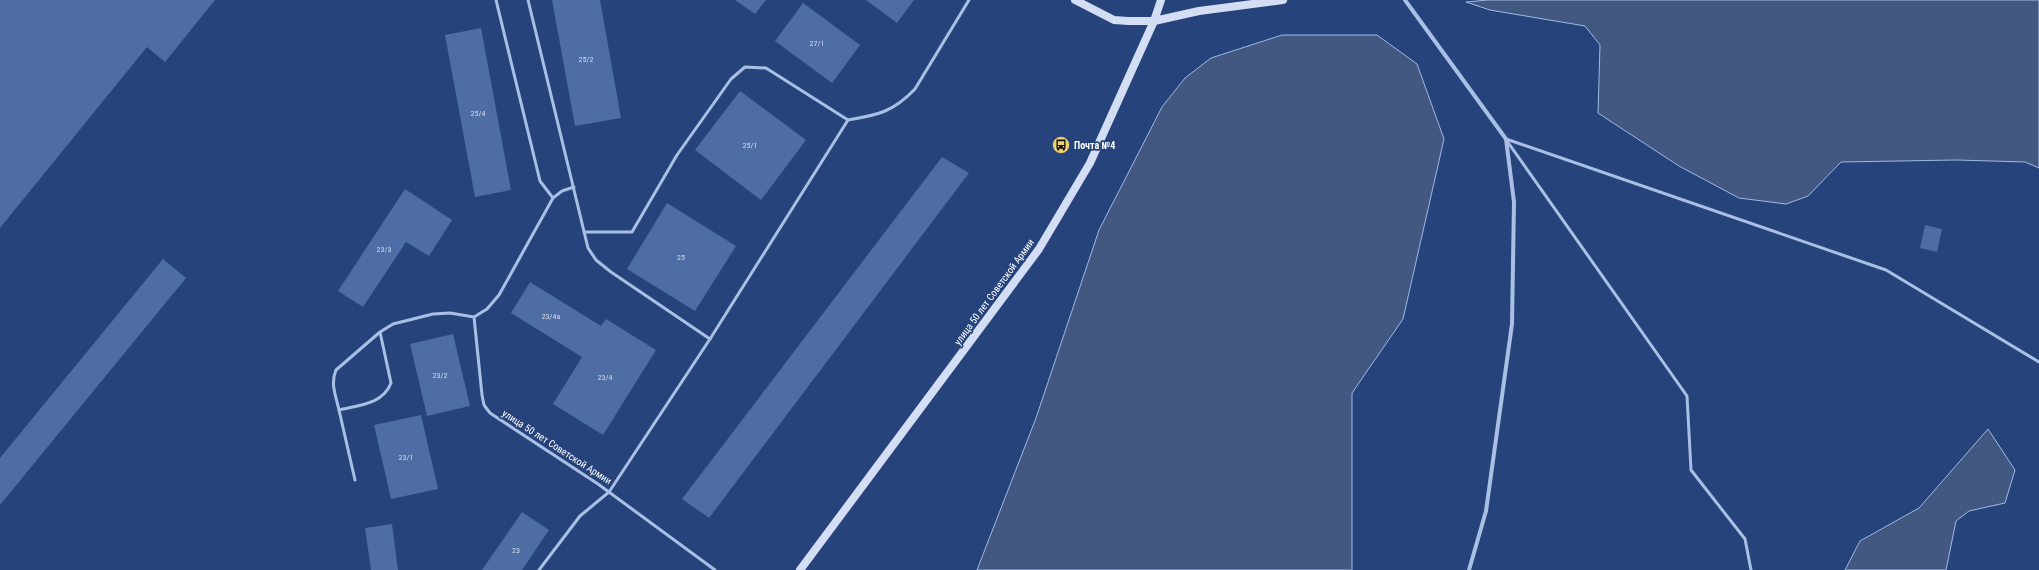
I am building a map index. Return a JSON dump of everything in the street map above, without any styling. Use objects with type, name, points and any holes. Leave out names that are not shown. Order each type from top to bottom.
[{"type":"main road","points":[[1075,0],[1114,20],[1154,21],[1199,11],[1284,0]]},
{"type":"main road","name":"улица 50 лет Советской Армии","points":[[800,570],[1039,249],[1090,163],[1154,21],[1161,0]]},
{"type":"street","points":[[1405,0],[1506,139],[1514,202],[1512,324],[1486,511],[1469,570]]},
{"type":"lane","points":[[496,0],[535,167],[540,181],[553,198]]},
{"type":"lane","points":[[528,0],[588,248],[596,260],[611,272],[710,339]]},
{"type":"lane","points":[[584,232],[632,232],[676,154],[730,79],[745,67],[766,68],[848,120],[880,115],[904,101],[914,89],[969,0]]},
{"type":"lane","points":[[539,570],[580,516],[609,492],[710,339],[848,120]]},
{"type":"lane","points":[[1506,139],[1886,270],[2039,362]]},
{"type":"lane","points":[[1506,139],[1687,396],[1691,470],[1745,539],[1751,570]]},
{"type":"lane","points":[[355,480],[333,387],[332,379],[336,370],[380,332],[393,324],[433,314],[450,313],[474,317],[487,309],[499,295],[553,198],[562,191],[574,187]]},
{"type":"lane","name":"улица 50 лет Советской Армии","points":[[474,317],[482,395],[484,405],[490,413],[609,492],[715,570]]},
{"type":"lane","points":[[339,410],[374,402],[388,391],[391,383],[380,332]]},
{"type":"water","points":[[1488,0],[2039,0],[2039,168],[2025,162],[1956,160],[1841,162],[1808,196],[1786,204],[1739,198],[1679,166],[1598,113],[1600,45],[1585,26],[1490,10],[1466,2]]},
{"type":"water","points":[[1282,35],[1377,35],[1417,64],[1444,139],[1403,319],[1352,393],[1352,570],[977,570],[1036,418],[1099,230],[1162,107],[1185,78],[1211,58]]},
{"type":"water","points":[[1988,429],[2015,470],[2005,503],[1969,511],[1956,521],[1946,570],[1845,570],[1860,541],[1919,508]]},
{"type":"building","points":[[0,0],[215,0],[165,62],[147,47],[0,228]]},
{"type":"building","points":[[552,0],[600,0],[621,118],[575,126]]},
{"type":"building","points":[[735,0],[766,0],[755,14]]},
{"type":"building","points":[[866,0],[914,0],[897,23]]},
{"type":"building","points":[[803,3],[860,45],[832,83],[775,41]]},
{"type":"building","points":[[481,28],[511,190],[475,197],[445,35]]},
{"type":"building","points":[[740,91],[806,140],[761,200],[695,150]]},
{"type":"building","points":[[942,157],[969,173],[709,518],[682,499]]},
{"type":"building","points":[[405,189],[452,220],[429,256],[406,242],[363,307],[338,291]]},
{"type":"building","points":[[667,203],[736,246],[695,311],[627,269]]},
{"type":"building","points":[[1925,225],[1942,229],[1937,252],[1920,248]]},
{"type":"building","points":[[163,259],[186,278],[0,505],[0,458]]},
{"type":"building","points":[[530,282],[601,326],[606,319],[656,350],[603,435],[553,404],[582,357],[511,313]]},
{"type":"building","points":[[453,334],[470,406],[427,416],[410,344]]},
{"type":"building","points":[[421,415],[438,489],[391,499],[374,425]]},
{"type":"building","points":[[522,512],[549,530],[522,570],[482,570]]},
{"type":"building","points":[[392,524],[398,570],[371,570],[365,528]]},
{"type":"place","name":"Почта №4","points":[[1061,145]]}]
